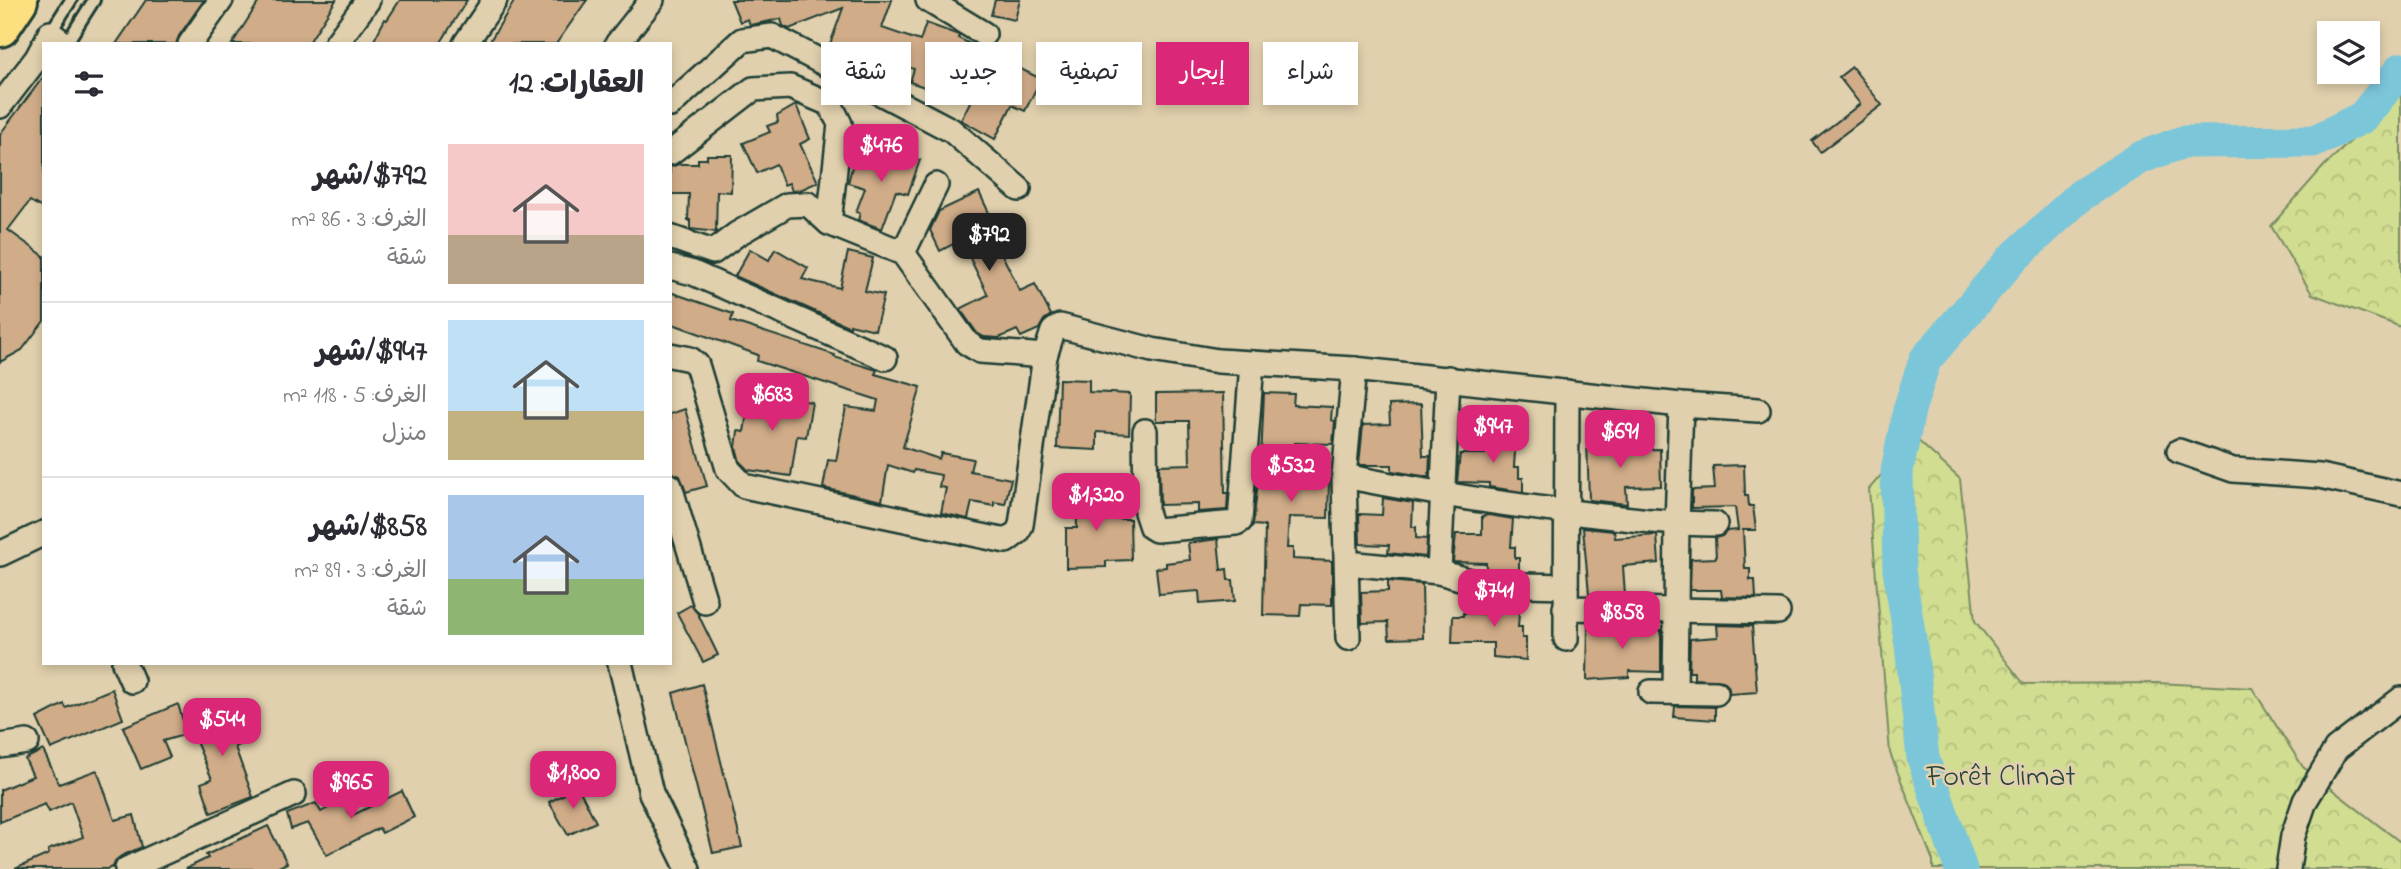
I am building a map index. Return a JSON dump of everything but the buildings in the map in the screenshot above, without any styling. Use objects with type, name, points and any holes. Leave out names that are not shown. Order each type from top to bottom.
[{"type":"highway","points":[[0,27],[18,0]]},
{"type":"street","points":[[191,42],[221,0]]},
{"type":"street","points":[[337,42],[368,0]]},
{"type":"street","points":[[466,42],[495,0]]},
{"type":"street","points":[[619,42],[653,0]]},
{"type":"street","points":[[928,0],[984,34]]},
{"type":"street","points":[[672,104],[742,40],[772,36],[951,130],[1018,189]]},
{"type":"street","points":[[0,106],[42,56]]},
{"type":"street","points":[[672,151],[753,89],[790,87],[830,104],[840,124],[829,223]]},
{"type":"street","points":[[904,254],[936,185]]},
{"type":"street","points":[[672,238],[713,252],[737,234],[787,205],[808,204],[829,223],[904,254],[967,343],[980,351],[1045,356]]},
{"type":"street","points":[[672,268],[693,273],[885,358]]},
{"type":"street","points":[[672,355],[690,359],[697,365],[728,469],[744,486],[1006,541],[1018,532],[1021,525],[1045,356],[1053,331],[1060,326],[1153,350],[1218,361],[1354,369],[1681,405],[1758,410]]},
{"type":"street","points":[[1145,431],[1146,512],[1151,527],[1156,530],[1240,521],[1252,363]]},
{"type":"street","points":[[1348,638],[1344,476],[1354,369]]},
{"type":"street","points":[[1439,572],[1448,378]]},
{"type":"street","points":[[1566,639],[1567,392]]},
{"type":"street","points":[[1675,692],[1676,524],[1681,405]]},
{"type":"street","points":[[2179,451],[2233,470],[2320,476],[2401,494]]},
{"type":"street","points":[[1344,476],[1442,495],[1565,512],[1676,524],[1714,524]]},
{"type":"street","points":[[672,493],[705,602]]},
{"type":"street","points":[[0,554],[42,534]]},
{"type":"street","points":[[1347,563],[1439,572],[1481,584],[1676,611],[1778,612]]},
{"type":"street","points":[[620,665],[651,793],[688,869]]},
{"type":"street","points":[[1651,692],[1716,693]]},
{"type":"street","points":[[2288,869],[2293,836],[2305,801],[2336,749],[2401,699]]},
{"type":"street","points":[[0,746],[27,742]]},
{"type":"street","points":[[127,869],[294,794]]},
{"type":"lane","points":[[52,42],[71,0]]},
{"type":"lane","points":[[55,42],[94,0]]},
{"type":"green space","points":[[2401,94],[2401,327],[2312,294],[2271,226],[2324,166]]},
{"type":"green space","name":"Forêt Climat","points":[[1914,437],[1960,479],[1975,621],[2024,684],[2157,683],[2252,688],[2303,767],[2401,840],[2401,869],[1933,869],[1933,861],[1890,753],[1869,489]]},
{"type":"waterway","points":[[1961,869],[1923,758],[1911,645],[1899,570],[1897,471],[1909,410],[1925,360],[2011,260],[2081,195],[2142,157],[2183,142],[2315,141],[2363,117],[2401,69]]}]
